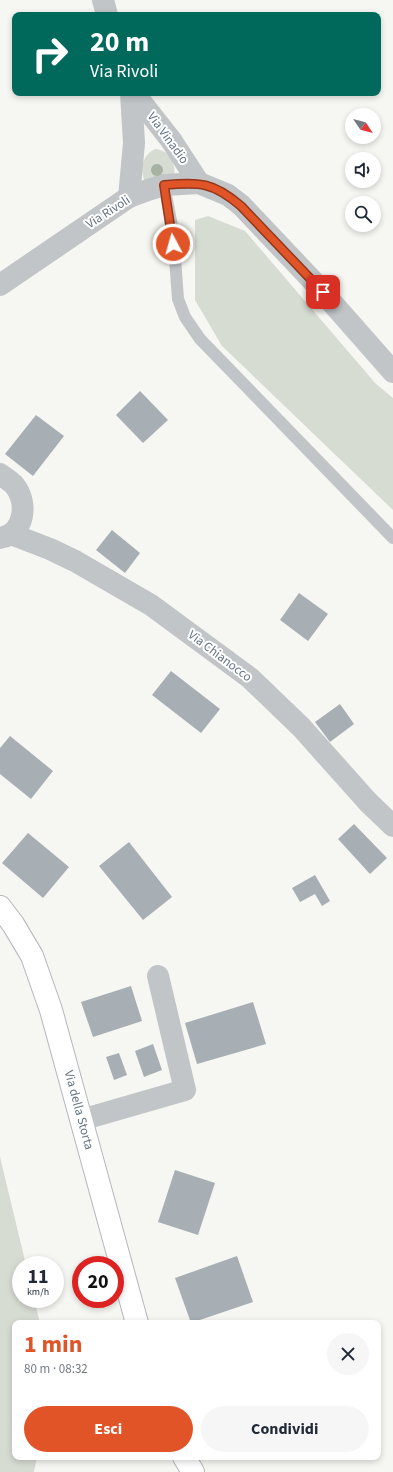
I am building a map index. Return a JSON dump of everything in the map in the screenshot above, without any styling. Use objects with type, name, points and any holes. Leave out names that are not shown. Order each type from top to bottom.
[{"type":"main road","name":"Via della Storta","points":[[0,907],[13,924],[32,956],[62,1045],[136,1320]]},
{"type":"main road","points":[[186,1460],[193,1472]]},
{"type":"street","points":[[103,0],[106,12]]},
{"type":"street","points":[[129,197],[134,143],[131,96]]},
{"type":"street","name":"Via Vinadio","points":[[136,96],[171,140],[200,183]]},
{"type":"street","name":"Via Rivoli","points":[[0,285],[129,197],[164,185],[200,183],[228,195],[241,206],[312,280],[393,372]]},
{"type":"street","points":[[0,474],[14,485],[22,503],[21,522],[6,536]]},
{"type":"street","name":"Via Chianocco","points":[[6,536],[56,552],[144,600],[250,678],[301,727],[368,802],[393,826]]},
{"type":"street","points":[[81,1120],[185,1090],[158,976]]},
{"type":"lane","points":[[164,185],[173,231],[178,299],[185,317],[200,339],[393,538]]},
{"type":"shaded area","points":[[155,149],[165,152],[172,160],[174,170],[173,181],[145,183],[142,173],[144,159]]},
{"type":"shaded area","points":[[208,216],[245,231],[376,384],[393,398],[393,510],[222,346],[195,300],[195,220]]},
{"type":"shaded area","points":[[0,1157],[24,1256],[12,1256],[12,1308],[36,1308],[39,1320],[12,1320],[12,1460],[36,1460],[34,1472],[0,1472]]},
{"type":"building","points":[[140,391],[168,420],[143,443],[116,415]]},
{"type":"building","points":[[36,415],[64,436],[33,476],[5,454]]},
{"type":"building","points":[[112,530],[140,553],[125,573],[96,550]]},
{"type":"building","points":[[299,593],[328,614],[308,641],[280,620]]},
{"type":"building","points":[[171,671],[220,709],[201,733],[152,695]]},
{"type":"building","points":[[340,704],[354,724],[330,742],[315,722]]},
{"type":"building","points":[[10,736],[53,771],[31,799],[0,774],[0,748]]},
{"type":"building","points":[[354,824],[387,858],[370,874],[338,839]]},
{"type":"building","points":[[28,833],[69,867],[43,898],[2,863]]},
{"type":"building","points":[[129,842],[172,897],[143,920],[99,866]]},
{"type":"building","points":[[315,875],[330,901],[322,906],[315,894],[300,902],[292,888]]},
{"type":"building","points":[[131,986],[142,1021],[93,1037],[81,1002]]},
{"type":"building","points":[[253,1002],[266,1044],[197,1064],[185,1023]]},
{"type":"building","points":[[153,1044],[162,1070],[144,1077],[135,1051]]},
{"type":"building","points":[[119,1053],[127,1075],[114,1080],[106,1057]]},
{"type":"building","points":[[175,1170],[215,1183],[198,1235],[158,1222]]},
{"type":"building","points":[[237,1256],[253,1302],[200,1320],[190,1320],[175,1278]]},
{"type":"route","points":[[173,244],[173,231],[164,185],[200,183],[228,195],[241,206],[323,292]]}]
